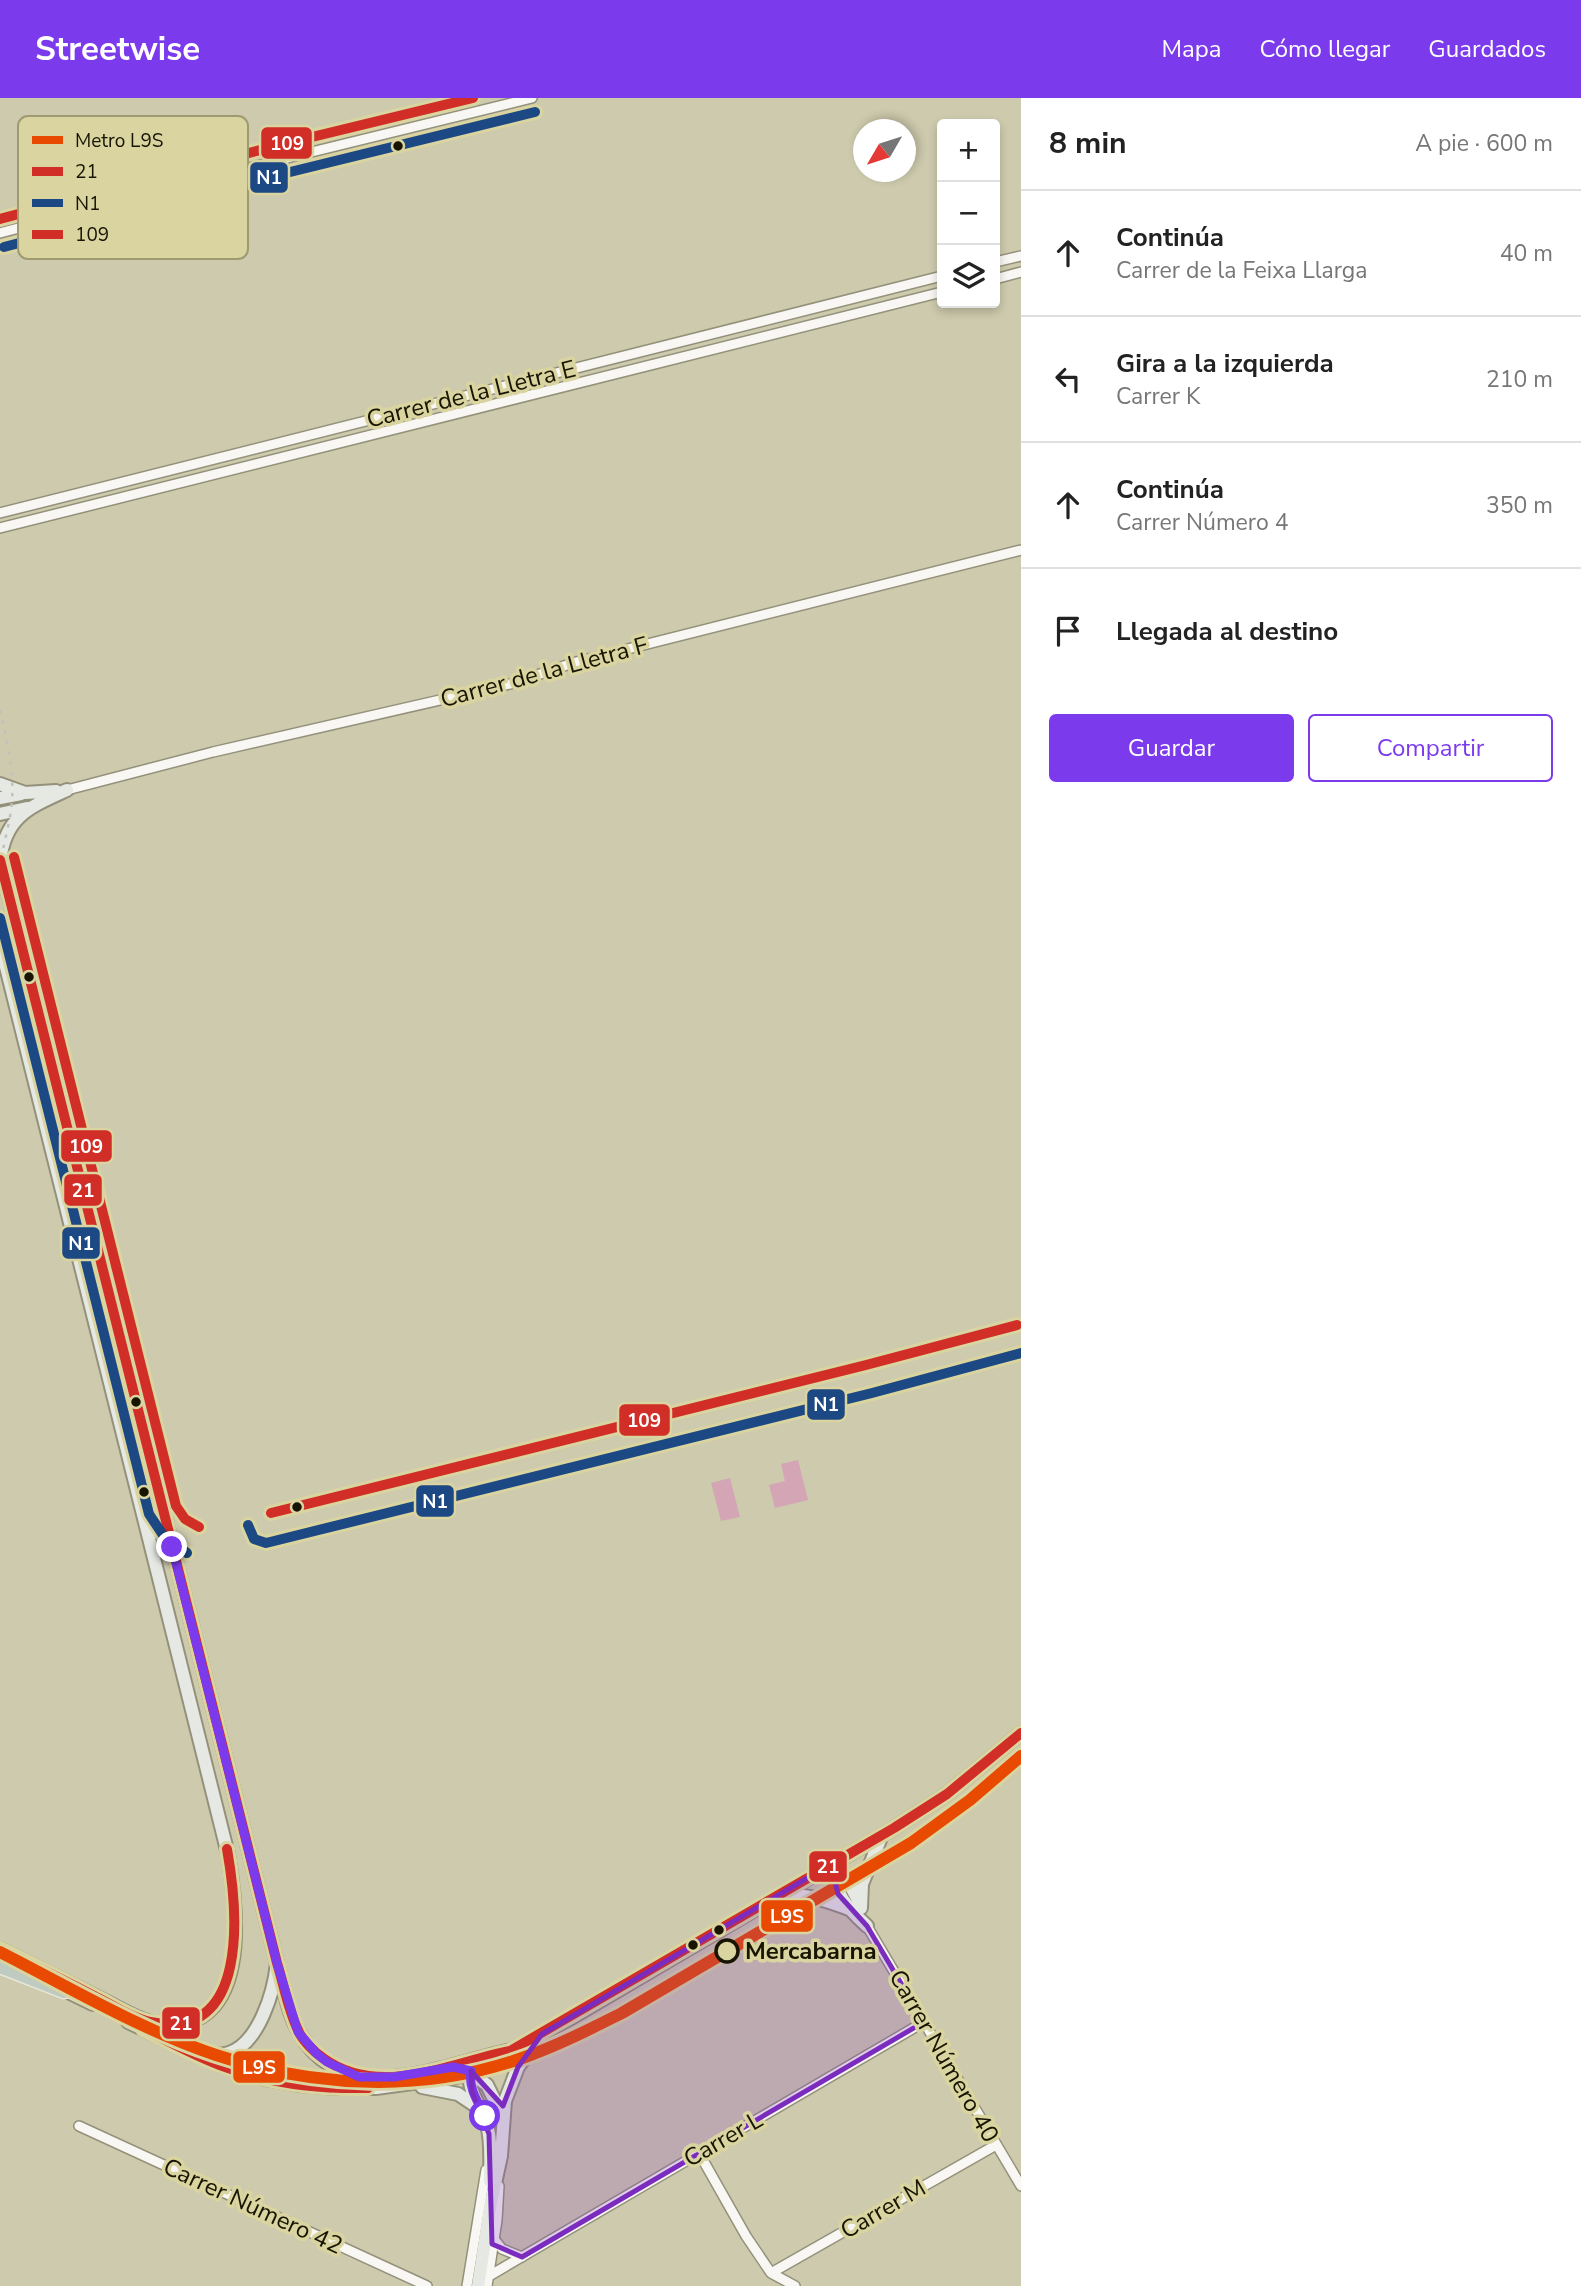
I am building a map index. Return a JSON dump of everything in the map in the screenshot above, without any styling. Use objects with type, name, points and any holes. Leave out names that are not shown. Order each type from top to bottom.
[{"type":"highway","points":[[0,1965],[64,1990]]},
{"type":"street","points":[[248,168],[532,98]]},
{"type":"street","points":[[0,233],[18,228]]},
{"type":"street","points":[[1000,261],[1021,256]]},
{"type":"street","points":[[1000,278],[1021,272]]},
{"type":"street","name":"Carrer de la Lletra E","points":[[0,513],[937,277]]},
{"type":"street","name":"Carrer de la Lletra E","points":[[0,528],[937,293]]},
{"type":"street","name":"Carrer de la Lletra F","points":[[67,790],[222,750],[510,684],[576,662],[1021,550]]},
{"type":"street","points":[[0,784],[25,793]]},
{"type":"street","points":[[0,798],[67,790]]},
{"type":"street","points":[[0,814],[27,808],[67,790]]},
{"type":"street","points":[[27,808],[8,832],[0,860],[277,1963],[298,2032],[317,2054],[335,2067],[359,2077],[370,2078],[453,2067],[475,2058],[510,2051]]},
{"type":"street","points":[[0,943],[228,1854],[235,1906],[234,1952],[223,1991],[215,2006],[200,2018],[183,2024],[164,2025],[142,2019],[0,1949]]},
{"type":"street","points":[[0,1956],[220,2065],[244,2073],[301,2085],[355,2089],[440,2080],[493,2064],[510,2051],[883,1835],[947,1794],[1021,1733]]},
{"type":"street","points":[[855,1909],[862,1884],[883,1835]]},
{"type":"street","points":[[831,1864],[838,1894],[855,1909],[867,1926]]},
{"type":"street","points":[[771,1900],[794,1895],[855,1909]]},
{"type":"street","name":"Carrer Número 40","points":[[867,1926],[1021,2186]]},
{"type":"street","points":[[195,2053],[222,2055],[236,2050],[249,2039],[273,1992],[277,1963]]},
{"type":"street","name":"Carrer L","points":[[488,2281],[522,2257],[924,2022]]},
{"type":"street","points":[[478,2286],[490,2241],[495,2155],[510,2086],[518,2067],[542,2034]]},
{"type":"street","points":[[488,2281],[495,2155],[485,2116],[470,2083],[471,2071],[491,2055]]},
{"type":"street","points":[[453,2067],[471,2071],[492,2092],[503,2117]]},
{"type":"street","points":[[408,2085],[463,2096],[485,2116]]},
{"type":"street","name":"Carrer Número 42","points":[[79,2126],[427,2286]]},
{"type":"street","name":"Carrer M","points":[[771,2273],[996,2145]]},
{"type":"street","points":[[699,2153],[746,2236],[771,2273],[795,2286]]},
{"type":"street","points":[[467,2286],[481,2190],[495,2155]]},
{"type":"street","points":[[490,2241],[512,2255],[522,2257]]},
{"type":"highlighted area","points":[[831,1864],[838,1894],[867,1926],[924,2022],[522,2257],[492,2244],[489,2134],[472,2092],[471,2071],[503,2106],[518,2067],[542,2034]]},
{"type":"shaded area","points":[[798,1460],[808,1500],[775,1508],[769,1485],[785,1481],[781,1464]]},
{"type":"shaded area","points":[[730,1478],[740,1517],[721,1521],[711,1483]]},
{"type":"railway","points":[[0,710],[12,778],[11,813],[2,858],[4,910]]},
{"type":"metro line","name":"L9S","points":[[0,1952],[106,2008],[161,2033],[216,2055],[254,2066],[331,2080],[410,2081],[449,2077],[525,2057],[622,2013],[911,1843],[970,1800],[1021,1756]]},
{"type":"transit line","name":"109","points":[[248,153],[473,98]]},
{"type":"transit line","name":"N1","points":[[248,183],[535,112]]},
{"type":"transit line","name":"109","points":[[0,219],[18,214]]},
{"type":"transit line","name":"N1","points":[[4,247],[18,243]]},
{"type":"transit line","name":"109","points":[[14,857],[176,1506],[185,1519],[199,1527]]},
{"type":"transit line","name":"21","points":[[0,860],[277,1963],[289,2006],[302,2038],[323,2058],[345,2070],[368,2076],[391,2077],[439,2069],[510,2051],[894,1828],[947,1794],[1021,1733]]},
{"type":"transit line","name":"N1","points":[[0,918],[149,1514],[165,1538],[187,1553]]},
{"type":"transit line","name":"109","points":[[271,1513],[1017,1325]]},
{"type":"transit line","name":"N1","points":[[248,1525],[254,1539],[266,1543],[872,1393],[1021,1353]]},
{"type":"transit line","name":"21","points":[[0,1949],[136,2018],[150,2022],[182,2023],[206,2013],[221,1993],[230,1967],[234,1937],[234,1905],[227,1849]]},
{"type":"transit line","name":"21","points":[[143,2029],[206,2060],[262,2078],[332,2088],[368,2088]]},
{"type":"place","name":"Mercabarna","points":[[727,1951]]},
{"type":"route","points":[[172,1547],[277,1963],[298,2032],[327,2062],[359,2077],[394,2077],[453,2067],[471,2071],[472,2092],[485,2116]]}]
